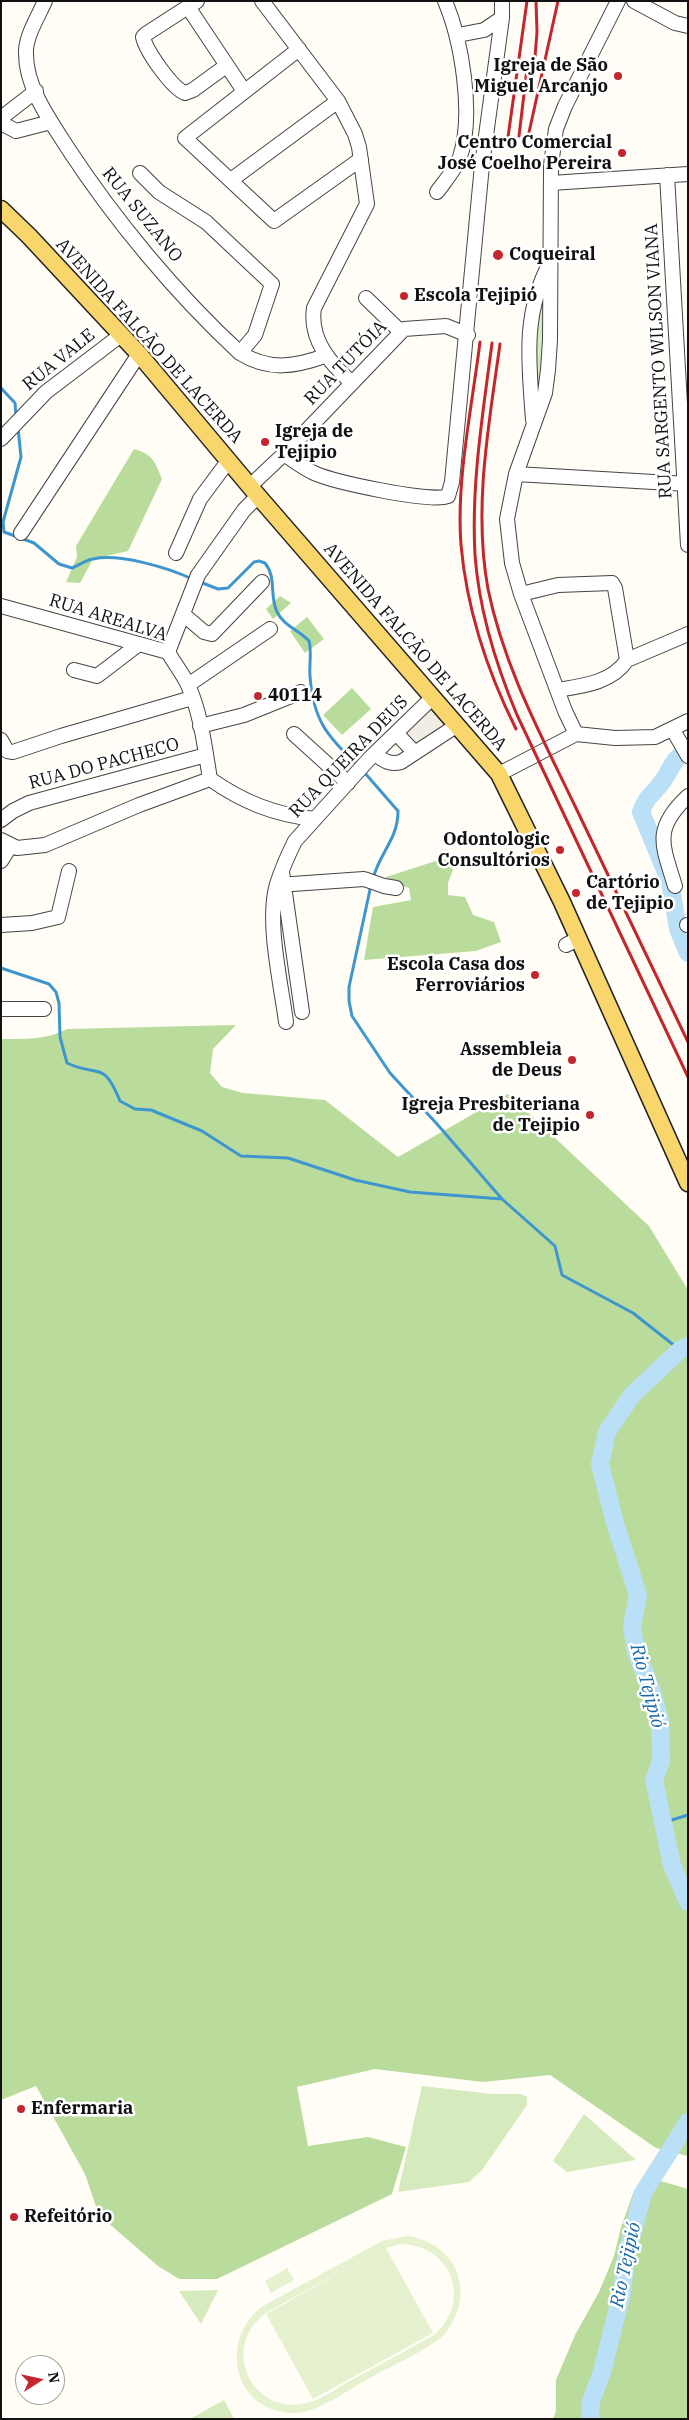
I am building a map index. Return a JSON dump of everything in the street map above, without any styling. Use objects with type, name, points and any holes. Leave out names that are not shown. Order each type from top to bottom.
[{"type":"main road","name":"AVENIDA FALCÃO DE LACERDA","points":[[1,209],[29,236],[139,354],[254,491],[499,774],[572,942],[688,1183]]},
{"type":"street","name":"RUA SUZANO","points":[[46,1],[29,37],[25,52],[26,65],[51,122],[86,177],[114,214],[174,284],[240,353],[252,360],[278,367],[302,363],[325,356]]},
{"type":"street","points":[[262,1],[338,101],[355,134],[361,159],[367,199],[366,208],[314,308],[314,328],[325,356],[352,384]]},
{"type":"street","points":[[437,192],[456,166],[460,156],[466,110],[458,35],[445,1]]},
{"type":"street","points":[[284,454],[313,473],[330,479],[422,498],[448,496],[452,482],[468,334],[479,194],[502,18],[502,1]]},
{"type":"street","points":[[576,734],[565,711],[521,594],[512,563],[506,520],[516,474],[545,393],[548,370],[552,146],[565,106],[618,1]]},
{"type":"street","points":[[634,1],[676,23],[688,26]]},
{"type":"street","points":[[226,66],[185,93],[176,87],[155,61],[144,37],[193,4],[226,66],[244,91]]},
{"type":"street","points":[[458,35],[484,30],[502,18]]},
{"type":"street","points":[[299,49],[185,138],[274,220],[361,159]]},
{"type":"street","points":[[1,118],[36,91]]},
{"type":"street","points":[[231,180],[338,101]]},
{"type":"street","points":[[1,123],[12,130],[20,131],[51,122]]},
{"type":"street","points":[[140,173],[159,192],[206,222],[272,284],[255,335],[240,353]]},
{"type":"street","points":[[551,183],[688,174]]},
{"type":"street","name":"RUA SARGENTO WILSON VIANA","points":[[668,175],[688,546]]},
{"type":"street","points":[[533,426],[530,316],[538,284],[550,262]]},
{"type":"street","points":[[366,298],[403,331],[446,326],[468,334]]},
{"type":"street","name":"RUA TUTÓIA","points":[[168,652],[184,615],[196,580],[244,510],[254,491],[284,454],[403,331]]},
{"type":"street","name":"RUA VALE","points":[[1,439],[46,392],[121,335]]},
{"type":"street","points":[[21,532],[139,354]]},
{"type":"street","points":[[176,553],[200,499],[229,460]]},
{"type":"street","points":[[516,474],[686,485]]},
{"type":"street","points":[[184,615],[204,632],[212,634],[262,582]]},
{"type":"street","points":[[521,594],[558,585],[612,583],[615,588],[627,660]]},
{"type":"street","name":"RUA AREALVA","points":[[1,606],[168,652],[190,692],[200,726],[210,779]]},
{"type":"street","points":[[4,746],[13,752],[190,692],[270,630]]},
{"type":"street","points":[[557,690],[579,686],[608,677],[622,667],[627,660],[688,634]]},
{"type":"street","points":[[74,670],[97,676],[139,644]]},
{"type":"street","points":[[200,726],[244,715],[301,692]]},
{"type":"street","name":"RUA QUEIRA DEUS","points":[[286,1022],[274,919],[281,880],[295,841],[372,756],[397,734],[432,698]]},
{"type":"street","points":[[499,774],[576,734],[623,738],[655,737],[673,730],[688,721]]},
{"type":"street","points":[[372,756],[393,764],[401,762],[456,726]]},
{"type":"street","points":[[673,730],[686,753]]},
{"type":"street","points":[[294,734],[352,777]]},
{"type":"street","points":[[397,734],[414,753]]},
{"type":"street","name":"RUA DO PACHECO","points":[[1,820],[13,810],[29,802],[206,755]]},
{"type":"street","points":[[1,861],[6,843],[27,848],[45,844],[139,805],[210,779],[230,793],[263,809],[295,817],[315,819]]},
{"type":"street","points":[[675,886],[663,848],[663,834],[667,820],[688,796]]},
{"type":"street","points":[[1,801],[13,810]]},
{"type":"street","points":[[1,925],[32,923],[58,917],[69,871]]},
{"type":"street","points":[[302,1012],[281,880],[375,883],[396,888]]},
{"type":"street","points":[[1,1009],[44,1009]]},
{"type":"green space","points":[[542,284],[545,359],[540,388],[535,402],[531,361]]},
{"type":"green space","points":[[134,449],[145,453],[153,460],[162,479],[128,551],[93,559],[80,583],[66,582],[77,557],[76,546]]},
{"type":"green space","points":[[280,596],[291,603],[273,619],[266,609]]},
{"type":"green space","points":[[307,617],[324,639],[305,653],[290,631]]},
{"type":"green space","points":[[352,688],[371,709],[342,735],[323,715]]},
{"type":"green space","points":[[445,858],[453,870],[448,883],[448,895],[465,897],[473,915],[494,922],[501,942],[476,951],[364,960],[373,907],[411,900],[409,888],[390,882],[386,877]]},
{"type":"green space","points":[[236,1025],[213,1049],[210,1073],[222,1087],[243,1093],[325,1100],[398,1157],[508,1094],[649,1226],[688,1290],[688,2156],[656,2148],[550,2075],[483,2082],[375,2069],[297,2087],[308,2146],[368,2137],[406,2147],[392,2194],[217,2279],[179,2279],[158,2266],[99,2215],[85,2174],[36,2086],[1,2100],[1,1039],[44,1037],[67,1029]]},
{"type":"green space","points":[[422,2086],[492,2094],[521,2094],[527,2097],[527,2105],[482,2170],[469,2182],[398,2192]]},
{"type":"green space","points":[[584,2114],[636,2160],[567,2172],[553,2161]]},
{"type":"green space","points":[[647,2177],[688,2189],[688,2419],[553,2419],[556,2411],[556,2380],[575,2335],[599,2292],[614,2256],[621,2227],[634,2191]]},
{"type":"green space","points":[[407,2236],[425,2241],[439,2249],[450,2260],[461,2288],[454,2320],[444,2335],[417,2353],[333,2400],[311,2410],[293,2413],[273,2409],[257,2400],[245,2387],[239,2372],[237,2354],[240,2336],[249,2320],[263,2306],[382,2241]],"holes":[[[400,2244],[418,2247],[433,2254],[444,2264],[451,2277],[454,2292],[452,2307],[446,2321],[434,2335],[325,2396],[308,2403],[292,2405],[282,2403],[272,2400],[256,2388],[246,2371],[243,2354],[248,2334],[256,2322],[267,2312],[368,2257],[266,2314],[313,2399],[433,2333],[386,2248]]]},
{"type":"green space","points":[[287,2268],[294,2280],[271,2293],[265,2281]]},
{"type":"green space","points":[[218,2290],[201,2324],[179,2291]]},
{"type":"green space","points":[[224,2400],[234,2419],[190,2419]]},
{"type":"shaded area","points":[[431,701],[450,722],[413,745],[400,733]]},
{"type":"waterway","points":[[1,388],[15,403],[16,416]]},
{"type":"waterway","points":[[18,428],[21,457],[3,522],[4,532],[34,543],[59,564],[72,568],[85,561],[116,558],[157,566],[192,579]]},
{"type":"waterway","points":[[200,582],[218,589],[228,588],[254,562],[265,563],[271,575],[273,599],[277,612],[284,621],[309,641],[310,676],[314,704],[318,716],[330,736],[358,766]]},
{"type":"waterway","name":"Rio Tejipió","points":[[688,751],[676,760],[662,782],[648,798],[641,812],[670,882],[678,929],[688,953]]},
{"type":"waterway","points":[[364,772],[398,811],[395,830],[379,861],[373,879]]},
{"type":"waterway","points":[[371,885],[349,987],[352,1016],[390,1073],[502,1199],[555,1246],[562,1275],[633,1313],[680,1350]]},
{"type":"waterway","points":[[1,968],[49,984],[56,992],[59,1003],[60,1037],[67,1063],[104,1074],[109,1079],[120,1101],[135,1109],[151,1110],[202,1131],[241,1156],[288,1158],[355,1180],[410,1192],[502,1199]]},
{"type":"waterway","name":"Rio Tejipió","points":[[688,1346],[680,1350],[632,1395],[607,1432],[600,1464],[615,1523],[638,1595],[632,1626],[636,1652],[651,1689],[660,1720],[661,1761],[654,1780],[672,1865],[688,1902]]},
{"type":"waterway","points":[[662,1823],[688,1815]]},
{"type":"waterway","name":"Rio Tejipió","points":[[590,2419],[591,2401],[602,2372],[622,2292],[626,2257],[643,2193],[688,2122]]},
{"type":"railway","points":[[508,137],[527,1]]},
{"type":"railway","points":[[533,82],[537,32],[536,1]]},
{"type":"railway","points":[[528,137],[558,1]]},
{"type":"railway","points":[[519,136],[527,69]]},
{"type":"railway","points":[[480,342],[463,469],[460,520],[461,545],[473,617],[487,663],[516,729]]},
{"type":"railway","points":[[492,343],[476,475],[474,528],[477,576],[490,637],[502,677],[517,715],[688,1077]]},
{"type":"railway","points":[[500,344],[487,435],[482,497],[484,558],[488,589],[495,618],[514,673],[537,727],[688,1042]]},
{"type":"place","name":"Igreja de São Miguel Arcanjo","points":[[618,76]]},
{"type":"place","name":"Centro Comercial José Coelho Pereira","points":[[622,153]]},
{"type":"place","name":"Coqueiral","points":[[498,255]]},
{"type":"place","name":"Escola Tejipió","points":[[404,296]]},
{"type":"place","name":"Igreja de Tejipio","points":[[265,442]]},
{"type":"place","name":"40114","points":[[258,696]]},
{"type":"place","name":"Odontologic Consultórios","points":[[560,850]]},
{"type":"place","name":"Cartório de Tejipio","points":[[576,893]]},
{"type":"place","name":"Escola Casa dos Ferroviários","points":[[535,975]]},
{"type":"place","name":"Assembleia de Deus","points":[[572,1060]]},
{"type":"place","name":"Igreja Presbiteriana de Tejipio","points":[[590,1115]]},
{"type":"place","name":"Enfermaria","points":[[21,2109]]},
{"type":"place","name":"Refeitório","points":[[14,2217]]}]
